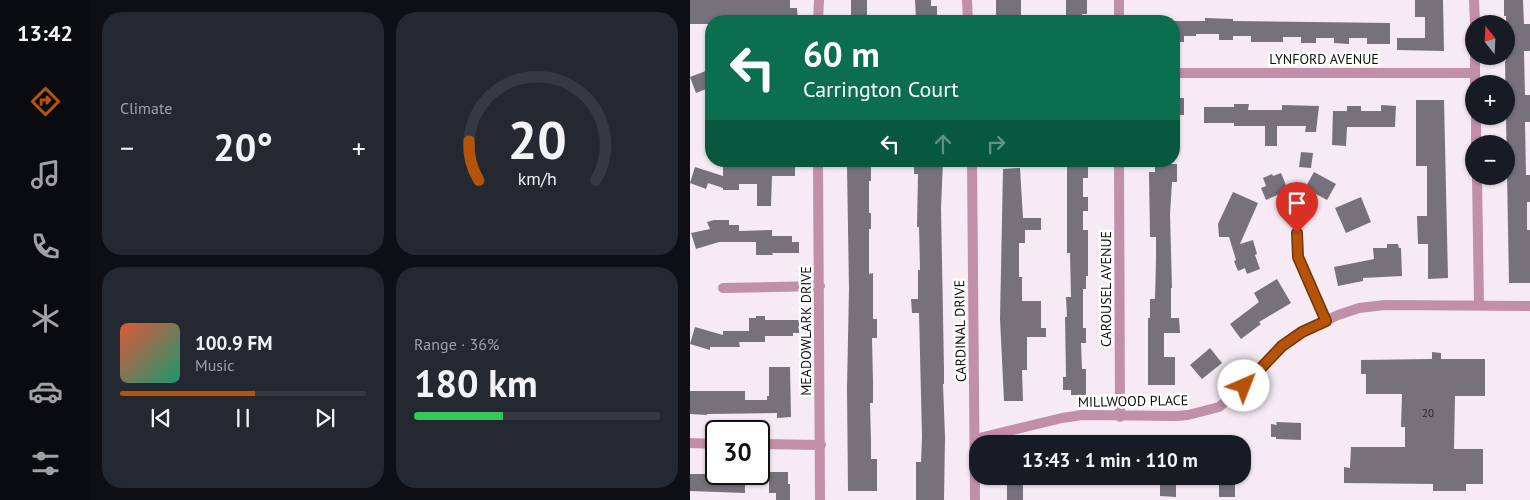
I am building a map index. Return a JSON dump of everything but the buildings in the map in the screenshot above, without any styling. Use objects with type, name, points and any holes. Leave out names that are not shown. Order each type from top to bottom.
[{"type":"street","points":[[818,15],[819,0]]},
{"type":"street","points":[[967,0],[968,15]]},
{"type":"street","points":[[1119,0],[1119,15]]},
{"type":"street","points":[[1474,0],[1474,15]]},
{"type":"street","name":"LYNFORD AVENUE","points":[[1180,72],[1465,78]]},
{"type":"street","name":"MEADOWLARK DRIVE","points":[[818,167],[820,500]]},
{"type":"street","name":"CARDINAL DRIVE","points":[[972,167],[975,435]]},
{"type":"street","name":"CAROUSEL AVENUE","points":[[1119,167],[1120,416]]},
{"type":"street","points":[[1477,185],[1479,305]]},
{"type":"street","points":[[1297,233],[1298,257],[1326,321]]},
{"type":"street","points":[[723,288],[820,286]]},
{"type":"street","name":"MILLWOOD PLACE","points":[[992,435],[1082,415],[1188,415],[1219,407],[1244,386],[1282,346],[1302,332],[1359,308],[1385,304],[1530,306]]},
{"type":"street","points":[[690,443],[705,444]]},
{"type":"street","points":[[770,444],[821,446]]},
{"type":"street","name":"CARDINAL DRIVE","points":[[975,485],[975,500]]},
{"type":"route","points":[[1244,386],[1282,346],[1302,332],[1326,321],[1298,257],[1297,233]]}]
